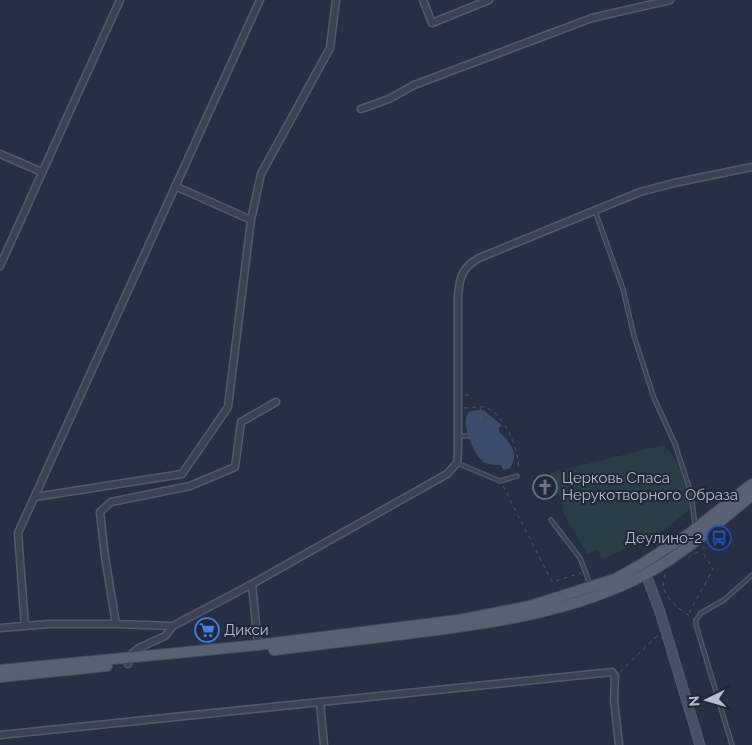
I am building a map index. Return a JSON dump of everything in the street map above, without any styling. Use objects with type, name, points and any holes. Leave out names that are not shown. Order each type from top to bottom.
[{"type":"main road","points":[[0,677],[493,614],[548,601],[644,569],[752,484]]},
{"type":"main road","points":[[0,670],[256,652],[430,631],[515,618],[594,596],[710,530],[752,496]]},
{"type":"street","points":[[0,266],[120,0]]},
{"type":"street","points":[[25,626],[18,533],[260,0]]},
{"type":"street","points":[[35,497],[182,474],[228,407],[251,220],[261,174],[330,48],[336,0]]},
{"type":"street","points":[[423,0],[432,23],[489,0]]},
{"type":"street","points":[[361,109],[389,100],[414,85],[592,18],[670,0]]},
{"type":"street","points":[[0,154],[42,172]]},
{"type":"street","points":[[128,661],[139,648],[165,636],[173,626],[252,584],[447,474],[457,463],[458,295],[460,280],[470,264],[479,258],[640,192],[752,167]]},
{"type":"street","points":[[175,186],[251,220]]},
{"type":"street","points":[[116,624],[104,557],[100,512],[111,502],[190,486],[235,467],[241,422],[276,402]]},
{"type":"street","points":[[644,569],[665,627],[700,745]]},
{"type":"street","points":[[252,584],[258,645]]},
{"type":"street","points":[[0,628],[84,623],[173,626]]},
{"type":"street","points":[[0,735],[612,672],[615,676],[614,700],[619,745]]},
{"type":"street","points":[[320,702],[324,745]]},
{"type":"lane","points":[[595,211],[623,289],[634,336],[654,398],[675,444],[691,493],[696,528]]},
{"type":"lane","points":[[458,436],[468,436]]},
{"type":"lane","points":[[457,463],[500,481],[517,476]]},
{"type":"lane","points":[[551,520],[580,558],[592,587]]},
{"type":"lane","points":[[732,745],[696,620],[701,613],[724,600],[752,575]]},
{"type":"path","points":[[480,407],[481,419]]},
{"type":"path","points":[[458,408],[484,407],[498,416],[512,438],[519,465],[517,476]]},
{"type":"path","points":[[500,481],[552,582],[585,572]]},
{"type":"path","points":[[684,560],[702,551],[719,538]]},
{"type":"path","points":[[688,615],[713,569],[702,551]]},
{"type":"path","points":[[667,570],[662,580],[665,593],[674,604],[696,620]]},
{"type":"path","points":[[615,676],[665,627]]},
{"type":"green space","points":[[663,445],[674,456],[681,470],[692,505],[690,509],[663,531],[603,559],[597,550],[587,554],[564,514],[562,503],[550,473]]},
{"type":"water","points":[[483,410],[501,424],[499,432],[513,449],[514,458],[509,469],[503,470],[501,465],[485,463],[472,446],[467,431],[466,417],[469,412]]},
{"type":"place","name":"Церковь Спаса Нерукотворного Образа","points":[[545,487]]},
{"type":"place","name":"Деулино-2","points":[[719,538]]},
{"type":"place","name":"Дикси","points":[[207,630]]}]
